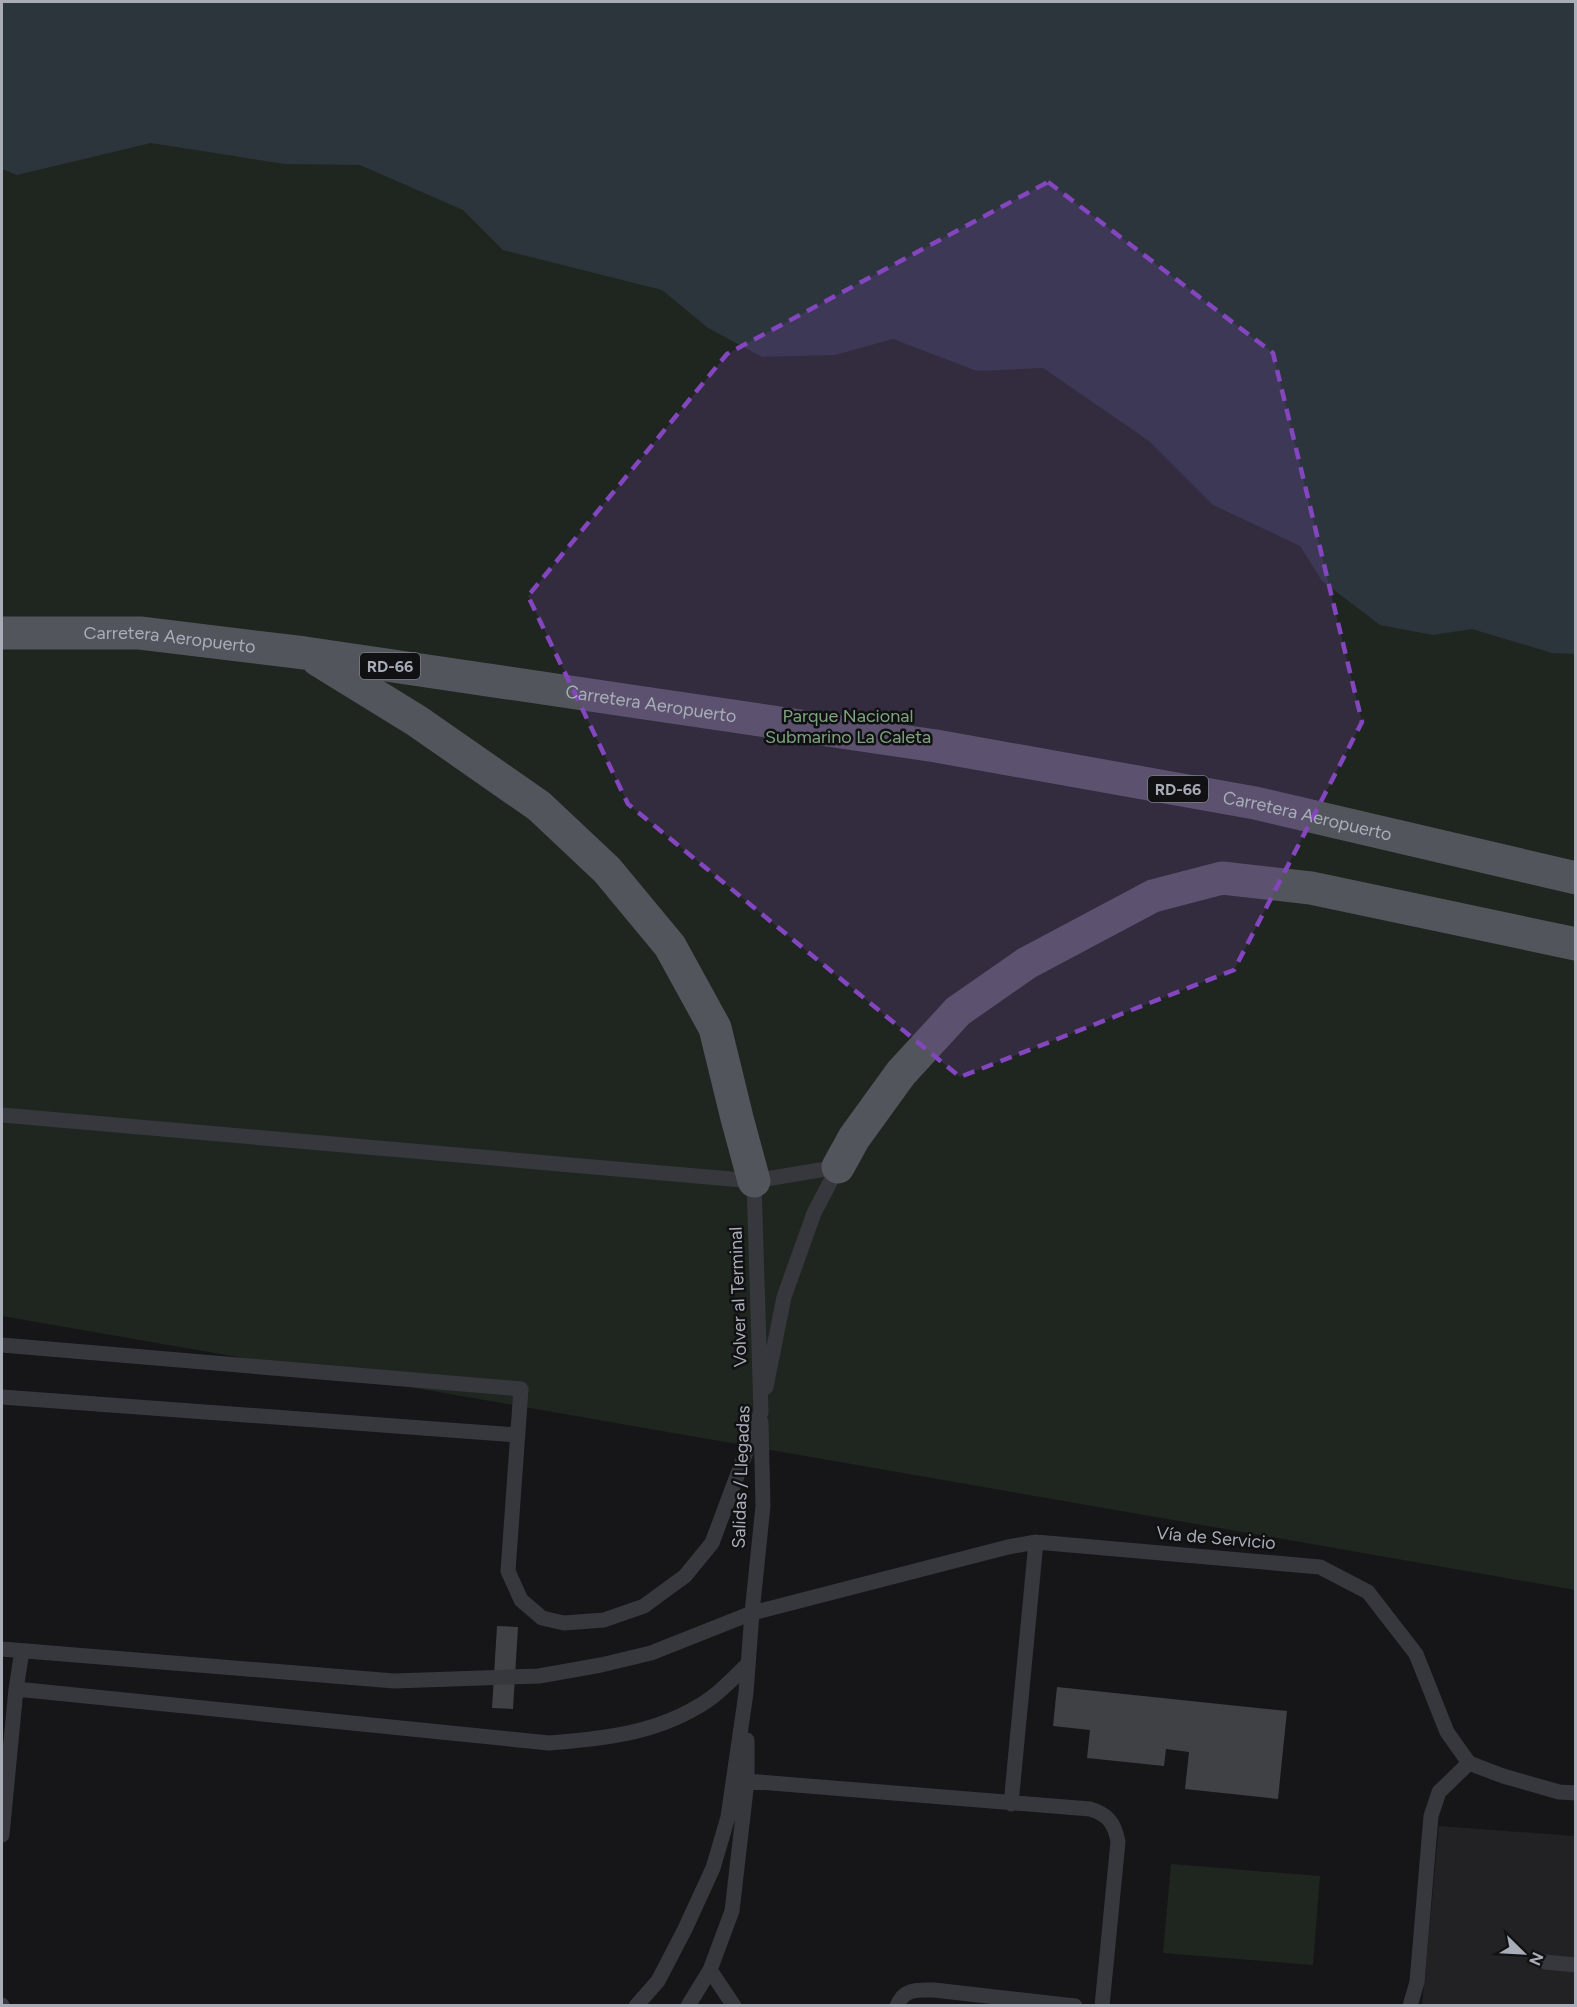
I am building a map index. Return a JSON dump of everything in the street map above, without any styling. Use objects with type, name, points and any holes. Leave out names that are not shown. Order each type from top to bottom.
[{"type":"main road","name":"Carretera Aeropuerto","points":[[2,633],[140,633],[305,653],[936,746],[1255,803],[1575,878]]},
{"type":"main road","points":[[305,653],[417,721],[539,806],[607,870],[670,946],[715,1028],[754,1181]]},
{"type":"main road","points":[[838,1167],[854,1138],[901,1073],[958,1011],[1027,963],[1153,896],[1222,878],[1311,888],[1575,944]]},
{"type":"lane","points":[[2,1115],[754,1181],[838,1167]]},
{"type":"lane","name":"Salidas / Llegadas","points":[[688,2006],[710,1970],[732,1911],[747,1781],[747,1665],[763,1506],[761,1412],[784,1297],[814,1213],[838,1167]]},
{"type":"lane","name":"Volver al Terminal","points":[[754,1181],[761,1412]]},
{"type":"lane","points":[[2,1345],[521,1389],[508,1571],[521,1600],[542,1618],[564,1623],[604,1620],[644,1606],[686,1576],[712,1543],[761,1412]]},
{"type":"lane","points":[[2,1397],[518,1436]]},
{"type":"lane","points":[[1011,1804],[1036,1542]]},
{"type":"lane","name":"Vía de Servicio","points":[[2,1649],[394,1681],[538,1676],[651,1653],[752,1613],[1008,1547],[1036,1542],[1320,1567],[1368,1592],[1416,1654],[1447,1732],[1469,1763]]},
{"type":"lane","points":[[2,1834],[22,1650]]},
{"type":"lane","points":[[16,1689],[549,1743],[609,1738],[658,1726],[698,1707],[747,1665]]},
{"type":"lane","name":"Salidas / Llegadas","points":[[636,2006],[658,1980],[713,1868],[728,1817],[746,1693]]},
{"type":"lane","points":[[1410,2006],[1417,1982],[1432,1810],[1439,1792],[1469,1763],[1503,1776],[1559,1792],[1575,1793]]},
{"type":"lane","points":[[747,1781],[1090,1809],[1101,1812],[1111,1820],[1118,1842],[1102,2006]]},
{"type":"lane","points":[[1545,1962],[1575,1965]]},
{"type":"lane","points":[[710,1970],[734,2006]]},
{"type":"lane","points":[[897,2006],[904,1994],[913,1990],[934,1990],[1075,2006]]},
{"type":"highlighted area","points":[[1048,182],[1273,353],[1362,722],[1234,970],[960,1077],[628,804],[528,596],[727,354]]},
{"type":"shaded area","points":[[2,2],[1575,2],[1575,654],[1552,653],[1472,629],[1433,635],[1380,625],[1322,581],[1300,546],[1213,505],[1149,441],[1043,368],[977,371],[893,339],[835,355],[762,357],[708,328],[662,290],[503,250],[463,210],[360,165],[285,164],[151,143],[17,175],[2,169]]},
{"type":"shaded area","points":[[1439,1826],[1575,1836],[1575,2005],[1422,2006]]},
{"type":"green space","name":"Parque Nacional Submarino La Caleta","points":[[2,2],[1575,2],[1575,1590],[2,1316]]},
{"type":"green space","points":[[1171,1864],[1320,1876],[1313,1965],[1163,1953]]},
{"type":"building","points":[[497,1626],[518,1627],[513,1709],[492,1708]]},
{"type":"building","points":[[1057,1687],[1287,1711],[1278,1799],[1185,1789],[1189,1752],[1166,1749],[1164,1766],[1087,1758],[1090,1730],[1053,1726]]}]
